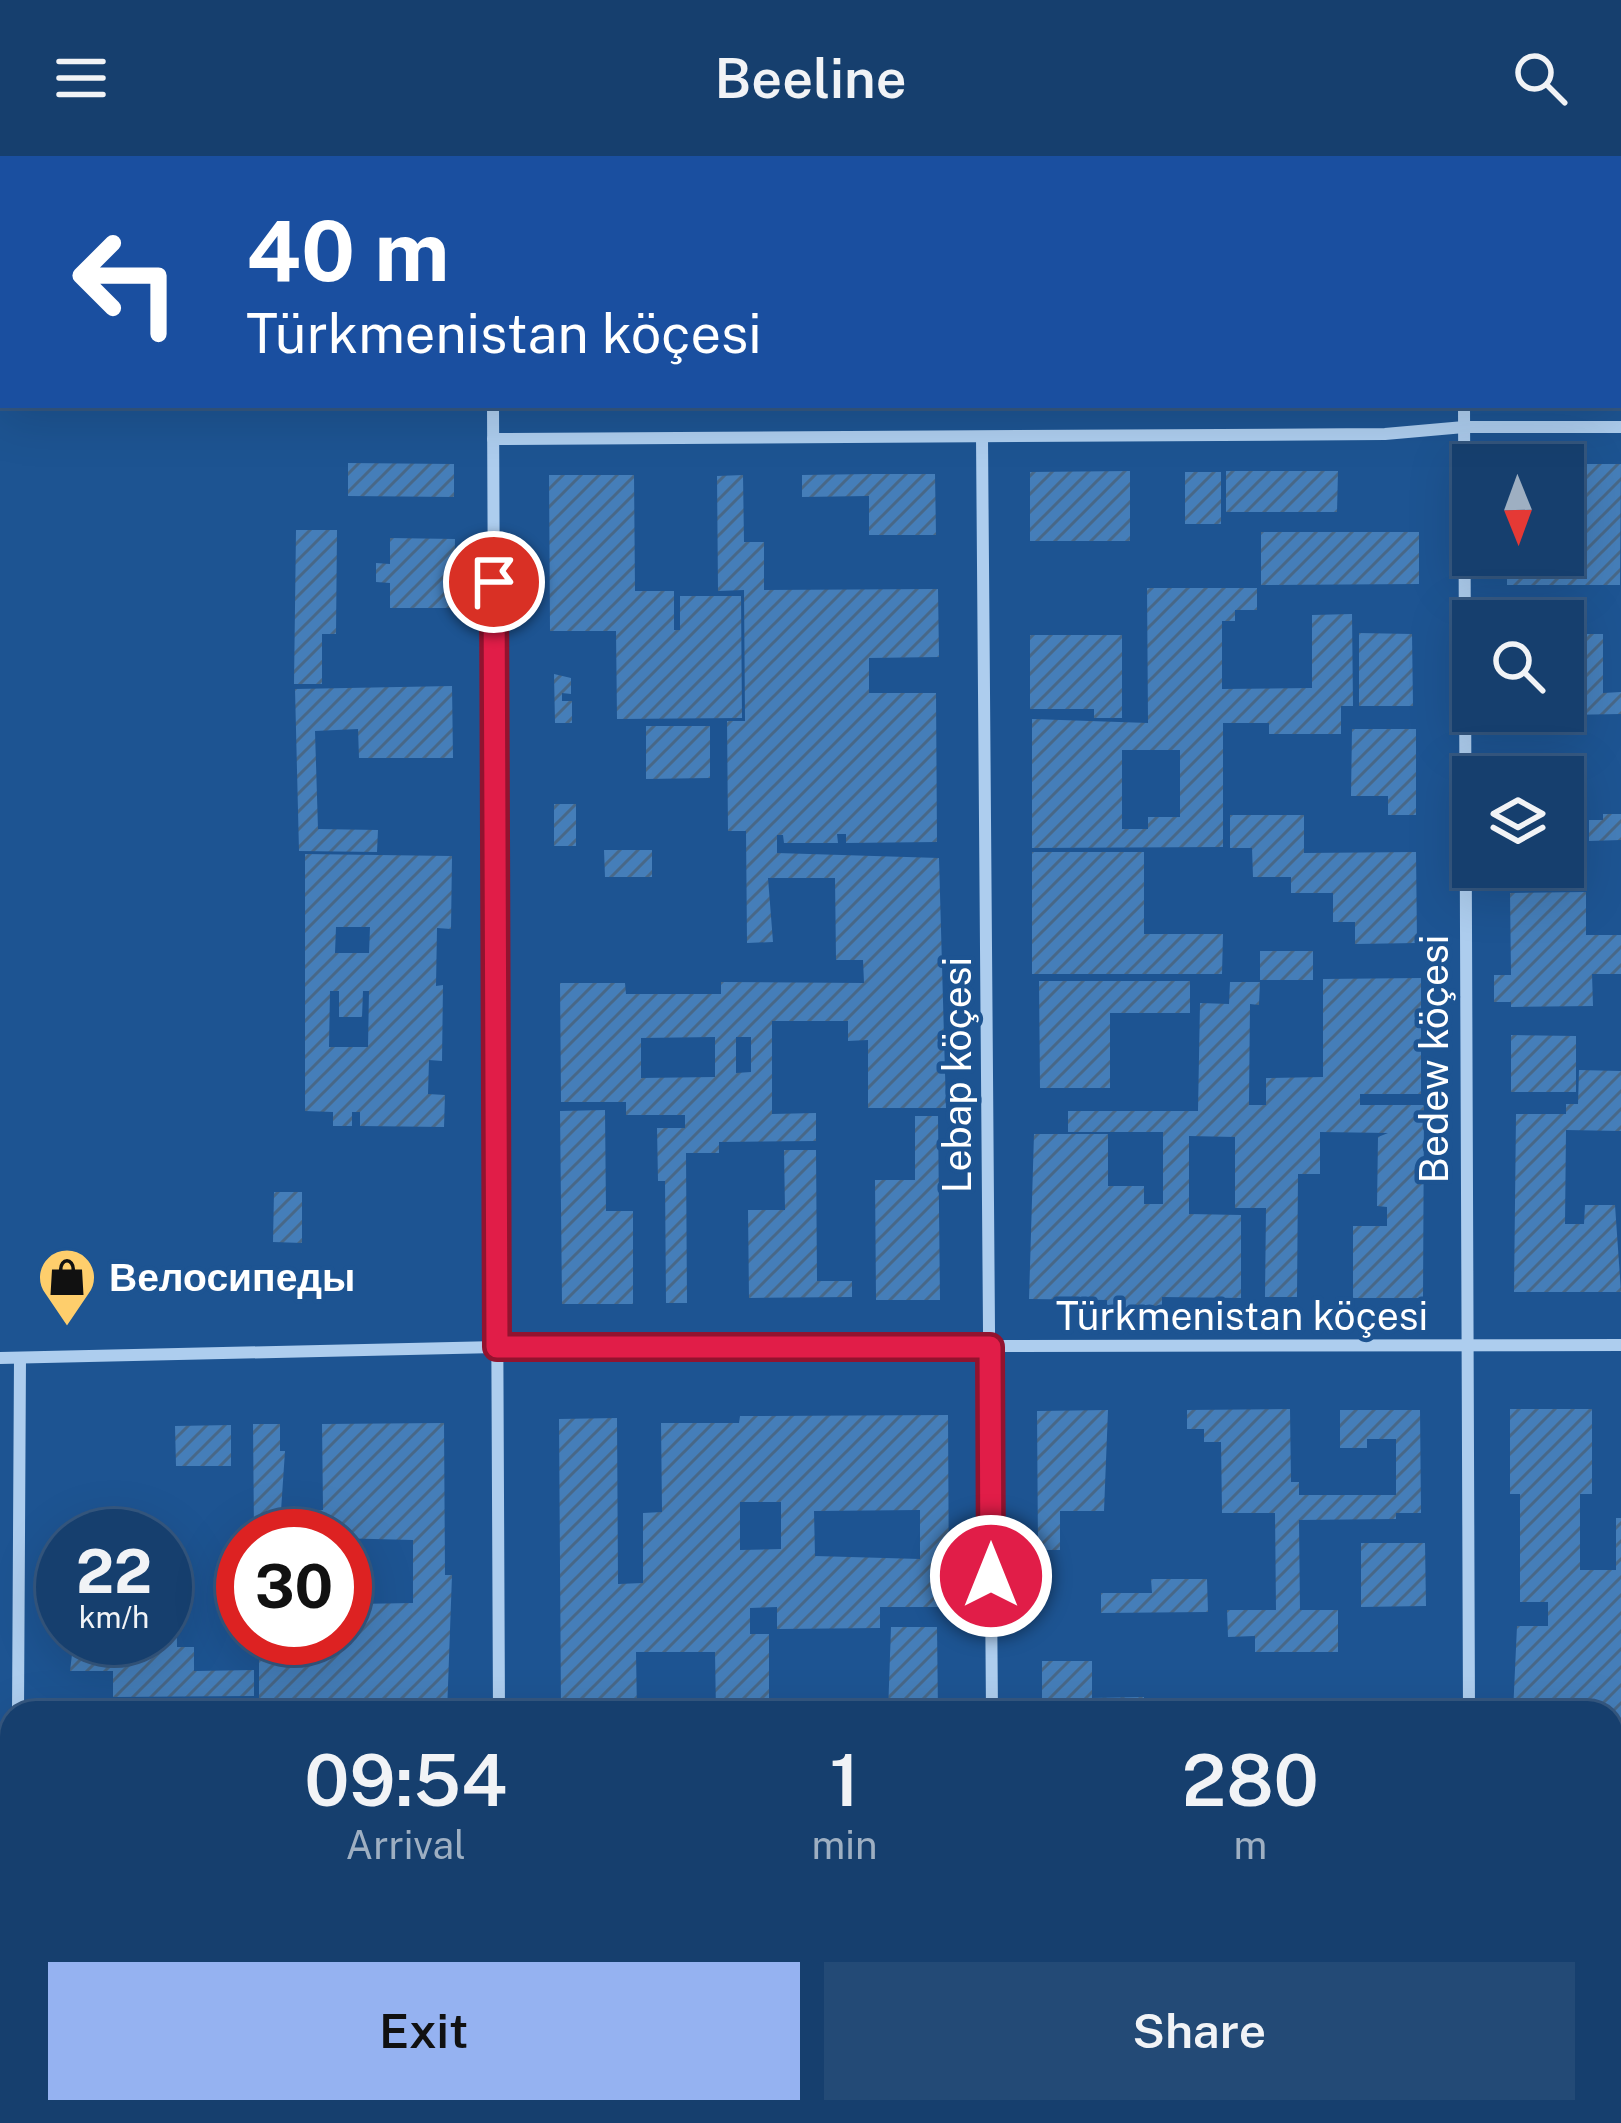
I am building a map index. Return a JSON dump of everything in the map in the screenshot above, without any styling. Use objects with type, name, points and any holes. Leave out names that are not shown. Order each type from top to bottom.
[{"type":"street","points":[[493,408],[499,1701]]},
{"type":"street","name":"Bedew köçesi","points":[[1464,408],[1469,1701]]},
{"type":"street","points":[[493,439],[1385,434],[1464,427],[1621,427]]},
{"type":"street","name":"Lebap köçesi","points":[[982,437],[992,1701]]},
{"type":"street","name":"Türkmenistan köçesi","points":[[0,1358],[497,1347],[1621,1345]]},
{"type":"street","points":[[18,1701],[20,1358]]},
{"type":"building","points":[[348,463],[454,464],[454,497],[348,496]]},
{"type":"building","points":[[1584,464],[1621,464],[1620,585],[1507,585],[1507,576],[1584,576]]},
{"type":"building","points":[[1130,471],[1130,541],[1030,541],[1030,472]]},
{"type":"building","points":[[1226,471],[1338,471],[1337,512],[1226,512]]},
{"type":"building","points":[[1185,472],[1221,472],[1221,524],[1185,524]]},
{"type":"building","points":[[935,474],[936,535],[869,535],[869,496],[802,497],[802,475]]},
{"type":"building","points":[[549,475],[634,475],[635,591],[674,591],[674,630],[680,630],[680,596],[741,596],[742,718],[617,719],[616,631],[550,631]]},
{"type":"building","points":[[743,475],[744,542],[764,542],[764,590],[938,589],[939,657],[869,658],[869,693],[936,693],[937,842],[846,843],[846,834],[837,834],[838,843],[784,843],[783,835],[777,835],[777,853],[939,858],[946,1108],[868,1108],[868,1040],[848,1041],[848,1021],[772,1021],[772,1114],[816,1113],[816,1141],[719,1142],[719,1153],[686,1153],[687,1303],[666,1303],[665,1181],[658,1181],[657,1128],[685,1128],[685,1115],[626,1115],[626,1102],[561,1102],[560,983],[625,983],[626,994],[721,994],[721,982],[864,983],[863,960],[836,960],[835,878],[768,878],[773,942],[747,943],[746,831],[728,831],[727,721],[745,721],[744,590],[718,591],[717,476]],"holes":[[[715,1037],[715,1077],[641,1078],[641,1038]],[[736,1037],[751,1037],[751,1072],[736,1073]]]},
{"type":"building","points":[[296,530],[337,530],[336,634],[322,634],[322,684],[294,684]]},
{"type":"building","points":[[1261,532],[1419,532],[1419,584],[1261,585]]},
{"type":"building","points":[[390,538],[455,539],[454,608],[390,608],[390,583],[376,582],[376,563],[390,564]]},
{"type":"building","points":[[1147,588],[1257,588],[1257,610],[1235,610],[1235,621],[1222,621],[1222,689],[1312,688],[1312,615],[1352,614],[1353,706],[1341,706],[1341,734],[1269,734],[1269,723],[1223,723],[1223,847],[1032,848],[1032,719],[1148,723]],"holes":[[[1122,750],[1180,750],[1180,817],[1148,817],[1148,829],[1122,829]]]},
{"type":"building","points":[[1359,633],[1412,634],[1413,706],[1359,706]]},
{"type":"building","points":[[1584,634],[1603,634],[1603,693],[1621,692],[1621,714],[1584,715]]},
{"type":"building","points":[[1030,635],[1122,635],[1122,718],[1094,718],[1094,709],[1030,709]]},
{"type":"building","points":[[554,674],[571,678],[571,694],[562,693],[562,701],[572,701],[572,723],[555,723]]},
{"type":"building","points":[[452,686],[453,758],[359,758],[358,729],[315,731],[318,829],[378,830],[377,852],[299,851],[295,689]]},
{"type":"building","points":[[646,726],[710,726],[710,778],[646,779]]},
{"type":"building","points":[[1352,729],[1416,729],[1416,815],[1388,815],[1388,796],[1351,796]]},
{"type":"building","points":[[554,804],[576,804],[576,846],[554,846]]},
{"type":"building","points":[[1603,814],[1621,814],[1621,840],[1589,841],[1589,820],[1603,820]]},
{"type":"building","points":[[1230,815],[1304,815],[1304,853],[1416,852],[1417,943],[1355,944],[1355,922],[1333,922],[1333,893],[1291,893],[1291,877],[1253,877],[1252,848],[1230,848]]},
{"type":"building","points":[[604,850],[652,850],[652,877],[605,877]]},
{"type":"building","points":[[1032,852],[1144,852],[1144,934],[1223,934],[1222,974],[1032,974]]},
{"type":"building","points":[[305,854],[452,856],[451,929],[437,928],[436,986],[443,985],[442,1061],[429,1060],[428,1094],[445,1095],[444,1127],[360,1126],[360,1112],[352,1112],[352,1126],[333,1126],[333,1112],[305,1111]],"holes":[[[336,927],[370,927],[369,953],[335,953]],[[330,991],[339,991],[339,1017],[362,1017],[363,991],[369,991],[368,1047],[329,1047]]]},
{"type":"building","points":[[1586,892],[1586,935],[1621,935],[1621,974],[1592,974],[1593,1006],[1511,1007],[1511,1002],[1494,1002],[1494,975],[1511,975],[1510,893]]},
{"type":"building","points":[[1260,951],[1313,951],[1313,980],[1260,980]]},
{"type":"building","points":[[1421,978],[1421,1094],[1360,1094],[1360,1105],[1424,1105],[1423,1298],[1353,1298],[1353,1226],[1387,1226],[1387,1207],[1377,1206],[1378,1137],[1388,1133],[1320,1132],[1320,1174],[1298,1174],[1297,1297],[1265,1297],[1266,1208],[1235,1208],[1235,1137],[1189,1136],[1189,1214],[1241,1215],[1241,1298],[1162,1297],[1162,1318],[1143,1317],[1143,1310],[1107,1309],[1107,1300],[1029,1299],[1034,1134],[1108,1134],[1108,1186],[1144,1186],[1144,1204],[1163,1204],[1163,1132],[1068,1132],[1068,1111],[1198,1111],[1200,1003],[1229,1004],[1230,982],[1260,982],[1259,1005],[1250,1004],[1249,1105],[1266,1105],[1266,1078],[1323,1077],[1323,979]]},
{"type":"building","points":[[1039,981],[1190,981],[1190,1013],[1110,1013],[1110,1088],[1040,1088]]},
{"type":"building","points":[[1511,1035],[1576,1036],[1576,1092],[1511,1092]]},
{"type":"building","points":[[1579,1070],[1621,1071],[1621,1131],[1566,1130],[1565,1224],[1584,1224],[1585,1205],[1615,1205],[1621,1292],[1514,1292],[1516,1114],[1566,1114],[1566,1104],[1578,1104]]},
{"type":"building","points":[[605,1110],[606,1211],[633,1211],[633,1304],[562,1304],[560,1111]]},
{"type":"building","points":[[915,1116],[938,1116],[940,1300],[876,1300],[875,1180],[915,1180]]},
{"type":"building","points":[[784,1150],[816,1150],[817,1281],[852,1281],[852,1297],[749,1298],[748,1210],[785,1210]]},
{"type":"building","points":[[274,1192],[302,1192],[302,1243],[273,1242]]},
{"type":"building","points":[[1290,1409],[1291,1482],[1299,1482],[1299,1495],[1396,1495],[1396,1439],[1367,1439],[1367,1448],[1340,1448],[1340,1410],[1420,1410],[1421,1513],[1396,1513],[1396,1519],[1299,1520],[1300,1610],[1338,1610],[1338,1652],[1255,1652],[1255,1636],[1228,1637],[1227,1610],[1276,1610],[1275,1513],[1222,1513],[1221,1442],[1204,1442],[1204,1429],[1187,1429],[1187,1410]]},
{"type":"building","points":[[1510,1409],[1592,1409],[1592,1494],[1580,1494],[1580,1570],[1616,1570],[1616,1518],[1621,1518],[1621,1701],[1514,1701],[1517,1626],[1548,1626],[1548,1602],[1520,1602],[1520,1494],[1510,1494]]},
{"type":"building","points":[[1108,1410],[1104,1511],[1060,1511],[1060,1550],[1038,1550],[1037,1411]]},
{"type":"building","points":[[948,1415],[949,1607],[880,1607],[880,1628],[777,1629],[777,1607],[750,1608],[750,1634],[769,1634],[769,1701],[716,1701],[715,1652],[636,1652],[637,1701],[561,1701],[559,1419],[617,1418],[618,1584],[643,1583],[643,1513],[662,1512],[661,1423],[739,1423],[740,1416]],"holes":[[[740,1502],[781,1502],[781,1549],[740,1550]],[[920,1510],[920,1559],[815,1556],[814,1511]]]},
{"type":"building","points":[[444,1423],[445,1575],[452,1575],[447,1701],[259,1698],[259,1665],[372,1665],[372,1604],[413,1603],[413,1540],[372,1539],[372,1509],[323,1509],[322,1424]]},
{"type":"building","points":[[253,1424],[280,1424],[280,1451],[285,1451],[281,1509],[254,1509]]},
{"type":"building","points":[[231,1425],[231,1466],[176,1466],[175,1426]]},
{"type":"building","points":[[1361,1543],[1425,1543],[1426,1606],[1361,1607]]},
{"type":"building","points":[[1151,1579],[1207,1579],[1208,1612],[1101,1613],[1101,1593],[1152,1593]]},
{"type":"building","points":[[891,1627],[937,1627],[938,1701],[888,1701]]},
{"type":"building","points":[[194,1647],[194,1671],[254,1670],[254,1696],[113,1697],[113,1671],[70,1671],[71,1665],[192,1665]]},
{"type":"building","points":[[1042,1661],[1092,1661],[1092,1698],[1144,1697],[1144,1701],[1042,1701]]},
{"type":"place","name":"Велосипеды","points":[[67,1328]]},
{"type":"route","points":[[494,582],[497,1347],[990,1347],[991,1576]]}]
